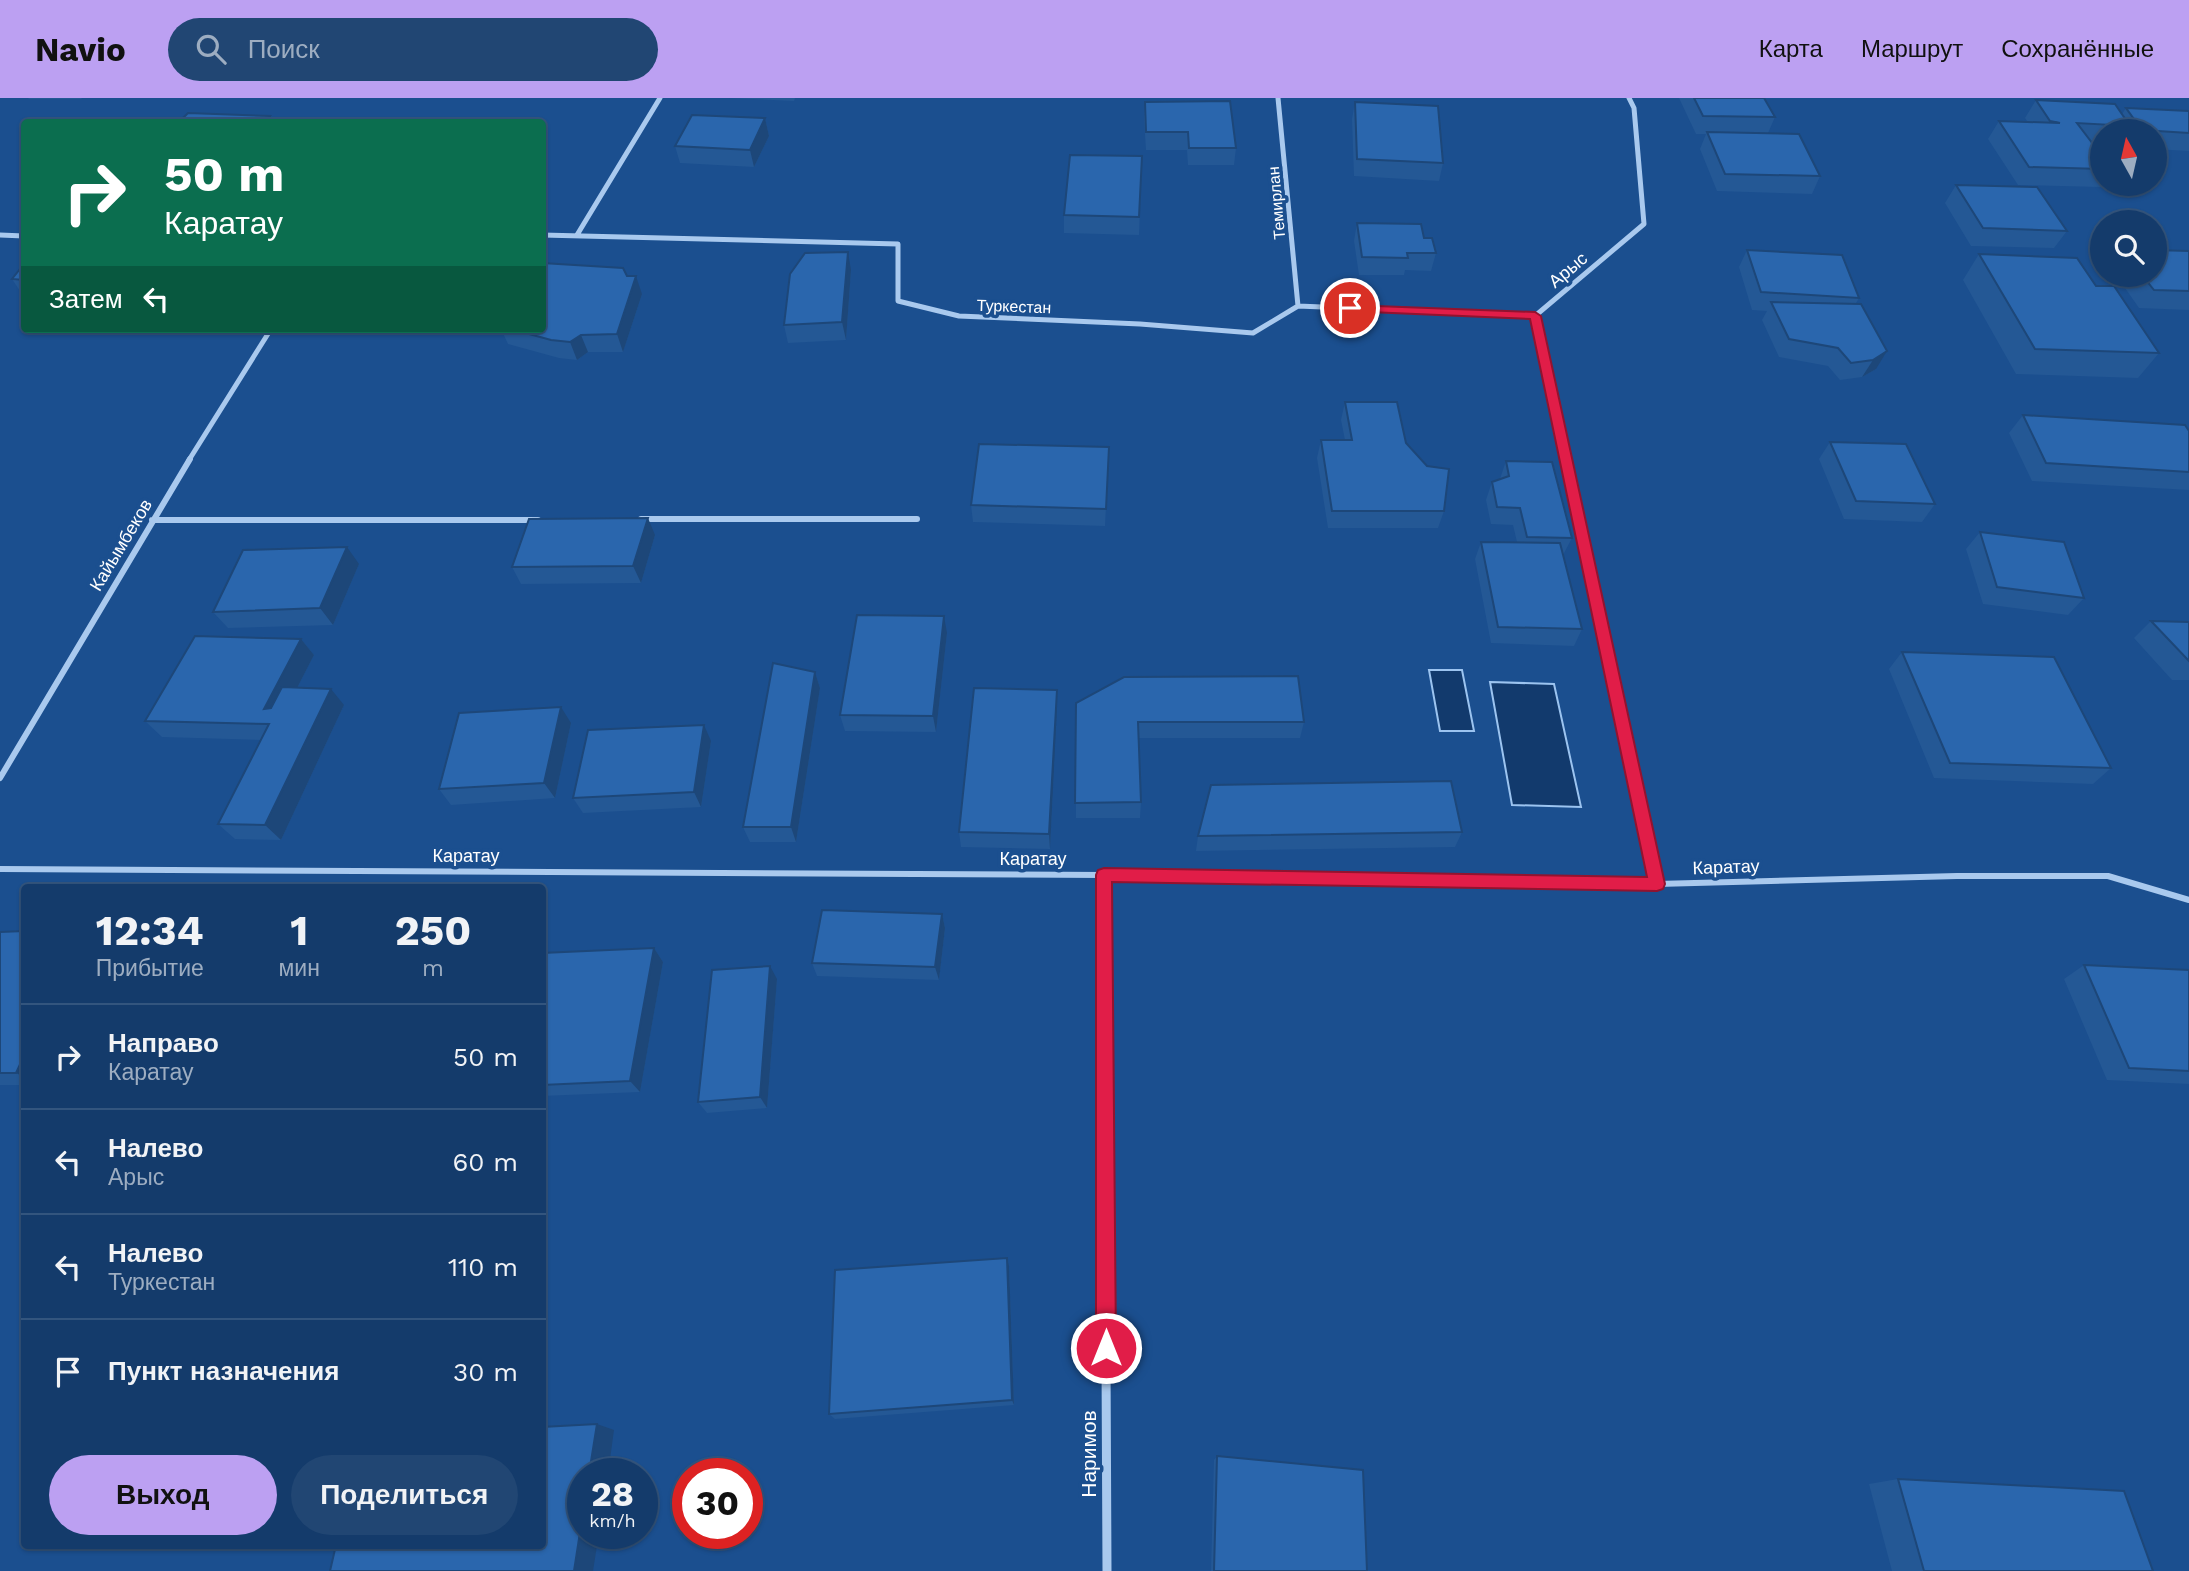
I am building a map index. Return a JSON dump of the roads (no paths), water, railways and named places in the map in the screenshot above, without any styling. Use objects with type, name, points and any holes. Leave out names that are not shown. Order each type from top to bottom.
[{"type":"street","points":[[577,235],[660,98]]},
{"type":"street","name":"Темирлан","points":[[1278,98],[1298,306]]},
{"type":"street","name":"Арыс","points":[[1535,316],[1644,224],[1634,108],[1629,98]]},
{"type":"street","name":"Туркестан","points":[[546,235],[898,244],[898,300],[959,316],[1140,324],[1253,333],[1298,306]]},
{"type":"street","points":[[0,236],[21,236]]},
{"type":"street","points":[[1298,306],[1535,316],[1657,884]]},
{"type":"street","name":"Кайымбеков","points":[[0,778],[152,520],[269,333]]},
{"type":"street","points":[[639,519],[917,519]]},
{"type":"street","points":[[152,520],[541,520]]},
{"type":"street","name":"Каратау","points":[[0,869],[1104,875],[1657,884],[1957,876],[2108,876],[2189,900]]},
{"type":"street","name":"Наримов","points":[[1104,875],[1107,1571]]},
{"type":"water","points":[[1429,670],[1462,670],[1474,731],[1440,731]]},
{"type":"water","points":[[1490,682],[1554,684],[1581,807],[1512,805]]}]
